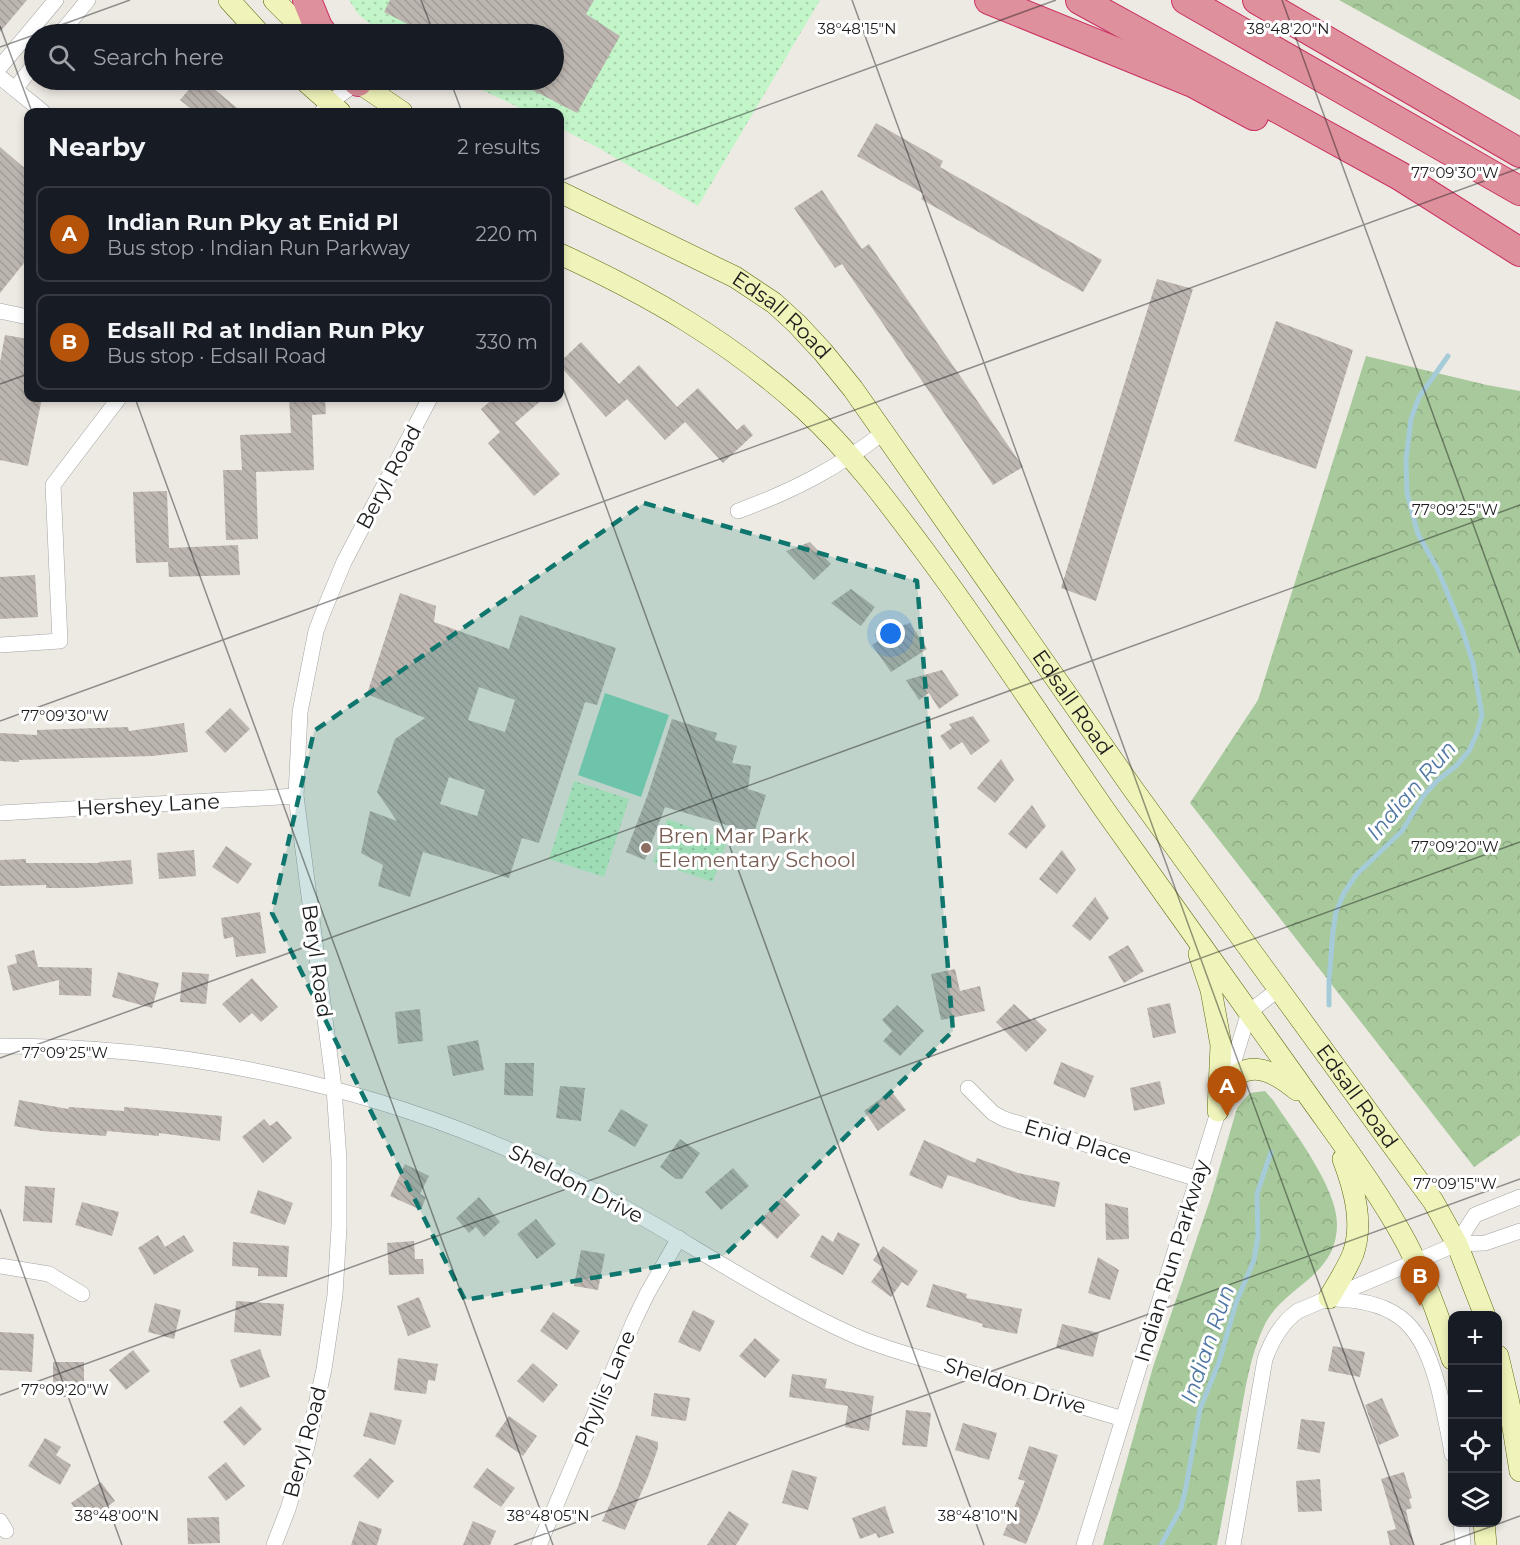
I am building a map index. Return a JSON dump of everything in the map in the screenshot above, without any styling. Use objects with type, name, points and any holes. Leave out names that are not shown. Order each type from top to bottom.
[{"type":"highway","points":[[307,0],[317,24]]},
{"type":"highway","points":[[990,0],[1193,83],[1314,149],[1366,157]]},
{"type":"highway","points":[[1080,0],[1400,176],[1520,252]]},
{"type":"highway","points":[[1186,0],[1520,191]]},
{"type":"highway","points":[[1257,0],[1520,153]]},
{"type":"main road","points":[[229,0],[251,24]]},
{"type":"main road","points":[[274,0],[298,24]]},
{"type":"main road","points":[[314,90],[332,108]]},
{"type":"main road","points":[[370,90],[396,108]]},
{"type":"main road","name":"Edsall Road","points":[[564,194],[735,277],[774,303],[823,352],[853,388],[1133,789],[1433,1201],[1457,1244],[1483,1311]]},
{"type":"main road","name":"Edsall Road","points":[[564,256],[663,306],[719,340],[758,369],[805,410],[851,458],[951,586],[1182,919],[1329,1125],[1395,1224],[1416,1261],[1430,1292],[1448,1347]]},
{"type":"main road","points":[[1182,919],[1203,965],[1218,1022],[1221,1045],[1218,1111]]},
{"type":"main road","points":[[1226,1086],[1232,1078],[1244,1071],[1269,1071],[1281,1077],[1314,1104]]},
{"type":"main road","points":[[1329,1125],[1349,1176],[1358,1225],[1354,1251],[1329,1298]]},
{"type":"main road","points":[[1499,1365],[1509,1403],[1520,1471]]},
{"type":"main road","points":[[1484,1527],[1486,1545]]},
{"type":"street","points":[[36,24],[56,0]]},
{"type":"street","points":[[68,24],[88,0]]},
{"type":"street","points":[[0,67],[24,38]]},
{"type":"street","points":[[0,77],[38,108]]},
{"type":"street","points":[[15,89],[24,78]]},
{"type":"street","points":[[335,108],[349,90]]},
{"type":"street","points":[[0,311],[24,316]]},
{"type":"street","points":[[0,645],[60,641],[53,485],[116,402]]},
{"type":"street","name":"Beryl Road","points":[[274,1545],[288,1509],[307,1446],[324,1369],[335,1295],[339,1227],[339,1160],[334,1088],[296,796],[298,727],[315,631],[344,562],[428,402]]},
{"type":"street","points":[[738,511],[778,497],[804,484],[851,458],[883,433]]},
{"type":"street","name":"Hershey Lane","points":[[0,813],[296,796]]},
{"type":"street","points":[[1249,1012],[1279,989]]},
{"type":"street","name":"Indian Run Parkway","points":[[1084,1545],[1249,1012]]},
{"type":"street","name":"Sheldon Drive","points":[[0,1046],[61,1046],[173,1056],[241,1067],[334,1088],[423,1116],[505,1148],[584,1185],[806,1313],[856,1336],[1123,1419]]},
{"type":"street","name":"Enid Place","points":[[968,1088],[993,1113],[1004,1119],[1198,1179]]},
{"type":"street","points":[[1457,1244],[1475,1215],[1520,1197]]},
{"type":"street","points":[[1233,1545],[1265,1359],[1274,1338],[1290,1317],[1457,1244],[1485,1243],[1520,1232]]},
{"type":"street","name":"Phyllis Lane","points":[[539,1545],[634,1321],[679,1238]]},
{"type":"street","points":[[0,1266],[49,1274],[82,1294]]},
{"type":"street","points":[[1329,1298],[1357,1300],[1382,1307],[1403,1319],[1419,1335],[1437,1382],[1448,1426]]},
{"type":"street","points":[[1461,1527],[1463,1545]]},
{"type":"highlighted area","points":[[644,503],[917,581],[953,1031],[725,1255],[465,1300],[272,913],[314,731]]},
{"type":"green space","points":[[349,0],[820,0],[698,206],[564,130],[564,108],[520,108],[483,90],[564,90],[564,24],[370,24],[359,15]]},
{"type":"green space","points":[[1339,0],[1520,0],[1520,100]]},
{"type":"green space","points":[[1366,356],[1520,391],[1520,1135],[1474,1167],[1190,803],[1258,700]]},
{"type":"green space","points":[[605,693],[669,715],[641,797],[578,775]]},
{"type":"green space","points":[[574,781],[629,799],[604,877],[549,859]]},
{"type":"green space","points":[[667,819],[727,840],[713,882],[653,862]]},
{"type":"green space","points":[[1265,1091],[1302,1143],[1330,1193],[1337,1224],[1335,1242],[1329,1256],[1319,1269],[1274,1311],[1260,1336],[1246,1386],[1217,1545],[1103,1545],[1153,1367],[1211,1197],[1237,1108],[1250,1093]]},
{"type":"building","points":[[0,0],[27,0],[0,32]]},
{"type":"building","points":[[390,0],[594,0],[586,14],[620,36],[577,113],[532,90],[564,90],[564,24],[407,24],[384,12]]},
{"type":"building","points":[[188,90],[215,90],[237,108],[190,108],[180,100]]},
{"type":"building","points":[[876,123],[943,161],[940,167],[1102,260],[1083,292],[921,199],[924,194],[857,156]]},
{"type":"building","points":[[0,147],[24,168],[24,263],[0,293]]},
{"type":"building","points":[[822,190],[862,249],[869,244],[1023,467],[993,485],[842,264],[835,268],[794,208]]},
{"type":"building","points":[[1157,279],[1193,289],[1096,601],[1061,588]]},
{"type":"building","points":[[1276,321],[1353,350],[1316,469],[1234,441]]},
{"type":"building","points":[[5,335],[24,338],[24,402],[41,402],[28,466],[0,460],[0,362]]},
{"type":"building","points":[[581,342],[619,384],[639,365],[677,407],[698,388],[737,430],[744,424],[753,435],[723,463],[685,422],[665,440],[627,399],[606,417],[564,370],[564,358]]},
{"type":"building","points":[[289,402],[325,402],[326,414],[312,415],[314,470],[256,472],[258,539],[226,540],[223,470],[242,470],[240,435],[291,433]]},
{"type":"building","points":[[489,402],[539,402],[515,423],[560,474],[534,496],[488,443],[500,432],[481,409]]},
{"type":"building","points":[[167,491],[169,548],[238,545],[240,575],[169,577],[168,562],[136,563],[133,492]]},
{"type":"building","points":[[810,542],[831,564],[814,580],[786,551]]},
{"type":"building","points":[[35,575],[38,617],[0,619],[0,577]]},
{"type":"building","points":[[851,589],[875,607],[861,626],[831,603]]},
{"type":"building","points":[[400,593],[436,606],[434,622],[509,649],[520,615],[616,648],[597,705],[585,702],[539,843],[522,838],[509,878],[423,852],[410,897],[378,886],[383,865],[361,853],[370,811],[397,821],[377,792],[395,739],[425,718],[367,694]],"holes":[[[479,687],[515,700],[505,732],[468,720]],[[449,777],[485,790],[477,816],[440,804]]]},
{"type":"building","points":[[910,623],[927,649],[891,672],[872,645],[880,640],[874,635]]},
{"type":"building","points":[[942,670],[959,695],[939,709],[929,693],[919,700],[906,680]]},
{"type":"building","points":[[230,708],[250,729],[225,753],[205,732]]},
{"type":"building","points":[[973,716],[990,741],[971,755],[962,742],[950,750],[940,736],[952,728],[949,724]]},
{"type":"building","points":[[672,719],[717,733],[715,740],[737,746],[732,763],[751,766],[748,789],[766,795],[754,833],[665,807],[645,860],[626,852],[648,794]]},
{"type":"building","points":[[184,723],[188,752],[152,756],[0,761],[0,733],[37,735],[37,730],[128,727],[129,731]]},
{"type":"building","points":[[1001,759],[1014,780],[995,803],[977,788]]},
{"type":"building","points":[[1032,805],[1046,826],[1026,849],[1008,834]]},
{"type":"building","points":[[226,846],[252,864],[238,884],[212,867]]},
{"type":"building","points":[[194,850],[196,876],[159,879],[157,853]]},
{"type":"building","points":[[1062,850],[1076,870],[1057,894],[1039,879]]},
{"type":"building","points":[[26,859],[26,863],[99,863],[131,860],[133,884],[76,888],[46,888],[46,885],[0,886],[0,860]]},
{"type":"building","points":[[1095,897],[1109,918],[1090,941],[1072,926]]},
{"type":"building","points":[[260,912],[266,953],[236,957],[233,937],[224,939],[221,918]]},
{"type":"building","points":[[1128,945],[1144,971],[1124,983],[1108,957]]},
{"type":"building","points":[[34,950],[38,967],[92,968],[91,996],[59,995],[59,980],[13,991],[7,966],[17,963],[15,955]]},
{"type":"building","points":[[955,969],[960,991],[980,986],[985,1011],[941,1020],[931,974]]},
{"type":"building","points":[[118,972],[159,983],[152,1008],[112,997]]},
{"type":"building","points":[[182,972],[209,974],[206,1004],[180,1002]]},
{"type":"building","points":[[252,978],[278,1007],[261,1022],[252,1013],[240,1023],[222,1004]]},
{"type":"building","points":[[1170,1003],[1176,1033],[1153,1038],[1147,1008]]},
{"type":"building","points":[[1014,1004],[1032,1021],[1034,1018],[1047,1030],[1026,1052],[996,1022]]},
{"type":"building","points":[[897,1005],[924,1031],[900,1056],[883,1041],[892,1031],[882,1020]]},
{"type":"building","points":[[420,1009],[423,1041],[398,1044],[395,1012]]},
{"type":"building","points":[[478,1040],[484,1070],[453,1076],[447,1046]]},
{"type":"building","points":[[1061,1062],[1094,1076],[1085,1098],[1053,1084]]},
{"type":"building","points":[[505,1063],[534,1063],[533,1096],[504,1095]]},
{"type":"building","points":[[1160,1081],[1165,1104],[1134,1111],[1130,1088]]},
{"type":"building","points":[[560,1086],[585,1088],[581,1121],[556,1118]]},
{"type":"building","points":[[891,1091],[906,1110],[878,1131],[864,1111]]},
{"type":"building","points":[[19,1100],[68,1109],[69,1107],[124,1111],[124,1107],[222,1116],[220,1141],[159,1133],[159,1136],[107,1131],[106,1136],[42,1131],[14,1126]]},
{"type":"building","points":[[621,1109],[648,1125],[635,1147],[608,1131]]},
{"type":"building","points":[[264,1119],[270,1126],[277,1121],[292,1138],[263,1163],[242,1137]]},
{"type":"building","points":[[680,1139],[700,1153],[682,1179],[676,1179],[660,1167]]},
{"type":"building","points":[[924,1140],[975,1163],[977,1158],[1018,1173],[1060,1182],[1055,1207],[1020,1200],[948,1175],[942,1189],[909,1175]]},
{"type":"building","points":[[405,1164],[429,1176],[420,1194],[426,1197],[421,1210],[390,1196]]},
{"type":"building","points":[[733,1168],[749,1186],[721,1210],[705,1192]]},
{"type":"building","points":[[25,1186],[55,1188],[52,1223],[23,1221]]},
{"type":"building","points":[[258,1190],[293,1203],[285,1225],[250,1213]]},
{"type":"building","points":[[479,1197],[500,1222],[484,1237],[476,1227],[469,1233],[456,1218]]},
{"type":"building","points":[[782,1197],[800,1215],[777,1239],[759,1222]]},
{"type":"building","points":[[82,1202],[119,1212],[112,1236],[75,1225]]},
{"type":"building","points":[[1105,1203],[1128,1208],[1129,1239],[1106,1240]]},
{"type":"building","points":[[536,1219],[556,1244],[537,1259],[517,1234]]},
{"type":"building","points":[[838,1232],[860,1244],[843,1275],[810,1257],[822,1235],[833,1242]]},
{"type":"building","points":[[158,1235],[165,1247],[184,1235],[194,1251],[154,1275],[138,1248]]},
{"type":"building","points":[[414,1241],[415,1259],[423,1259],[424,1274],[389,1275],[387,1243]]},
{"type":"building","points":[[233,1242],[289,1246],[287,1277],[258,1276],[258,1268],[232,1266]]},
{"type":"building","points":[[883,1246],[918,1271],[908,1286],[902,1282],[891,1297],[871,1282],[882,1267],[873,1260]]},
{"type":"building","points":[[581,1250],[605,1254],[598,1290],[574,1286]]},
{"type":"building","points":[[1098,1257],[1119,1270],[1110,1300],[1088,1293]]},
{"type":"building","points":[[933,1284],[967,1294],[966,1298],[1022,1309],[1017,1334],[982,1327],[983,1324],[926,1307]]},
{"type":"building","points":[[419,1297],[431,1327],[408,1336],[397,1306]]},
{"type":"building","points":[[236,1301],[284,1304],[281,1336],[234,1332]]},
{"type":"building","points":[[155,1303],[181,1310],[174,1339],[148,1332]]},
{"type":"building","points":[[693,1310],[715,1321],[700,1352],[678,1342]]},
{"type":"building","points":[[553,1312],[580,1331],[567,1350],[540,1331]]},
{"type":"building","points":[[1062,1324],[1099,1333],[1093,1357],[1056,1348]]},
{"type":"building","points":[[0,1332],[34,1334],[32,1372],[0,1370]]},
{"type":"building","points":[[755,1338],[780,1360],[765,1378],[739,1356]]},
{"type":"building","points":[[1333,1346],[1365,1352],[1360,1377],[1328,1371]]},
{"type":"building","points":[[260,1349],[270,1377],[240,1388],[230,1360]]},
{"type":"building","points":[[133,1350],[150,1371],[126,1390],[109,1370]]},
{"type":"building","points":[[398,1358],[438,1364],[435,1381],[428,1380],[426,1394],[394,1390]]},
{"type":"building","points":[[53,1362],[84,1362],[84,1397],[53,1397]]},
{"type":"building","points":[[533,1363],[558,1385],[543,1403],[517,1381]]},
{"type":"building","points":[[792,1374],[827,1379],[825,1388],[874,1396],[869,1431],[845,1427],[848,1406],[789,1397]]},
{"type":"building","points":[[654,1393],[690,1398],[686,1421],[651,1416]]},
{"type":"building","points":[[1382,1398],[1399,1436],[1379,1445],[1365,1405]]},
{"type":"building","points":[[241,1406],[262,1429],[244,1446],[223,1422]]},
{"type":"building","points":[[906,1410],[931,1413],[927,1447],[902,1445]]},
{"type":"building","points":[[370,1412],[402,1420],[395,1445],[363,1436]]},
{"type":"building","points":[[509,1416],[537,1436],[523,1456],[495,1436]]},
{"type":"building","points":[[1301,1419],[1325,1422],[1320,1453],[1297,1449]]},
{"type":"building","points":[[963,1423],[997,1433],[989,1460],[955,1450]]},
{"type":"building","points":[[636,1435],[658,1442],[658,1448],[625,1530],[602,1521],[617,1489]]},
{"type":"building","points":[[45,1438],[61,1447],[56,1455],[71,1465],[60,1485],[28,1466]]},
{"type":"building","points":[[1029,1446],[1058,1455],[1026,1544],[1003,1535],[1025,1481],[1018,1479]]},
{"type":"building","points":[[370,1458],[394,1481],[378,1499],[353,1476]]},
{"type":"building","points":[[226,1462],[245,1486],[226,1501],[208,1477]]},
{"type":"building","points":[[487,1468],[515,1488],[501,1507],[473,1487]]},
{"type":"building","points":[[792,1470],[817,1477],[808,1510],[782,1503]]},
{"type":"building","points":[[1404,1472],[1412,1498],[1409,1499],[1412,1508],[1406,1510],[1414,1545],[1390,1545],[1387,1531],[1396,1529],[1381,1479]]},
{"type":"building","points":[[1320,1479],[1322,1511],[1298,1512],[1296,1481]]},
{"type":"building","points":[[101,1482],[115,1501],[85,1523],[71,1503]]},
{"type":"building","points":[[885,1506],[894,1533],[878,1538],[876,1533],[860,1539],[852,1518]]},
{"type":"building","points":[[729,1511],[749,1524],[736,1545],[707,1545]]},
{"type":"building","points":[[219,1517],[220,1543],[188,1544],[187,1518]]},
{"type":"building","points":[[359,1521],[382,1529],[377,1545],[351,1545]]},
{"type":"building","points":[[473,1521],[496,1531],[490,1545],[463,1545]]},
{"type":"waterway","name":"Indian Run","points":[[1329,1005],[1333,931],[1336,912],[1344,893],[1356,875],[1402,831],[1424,795],[1469,751],[1482,715],[1473,663],[1462,629],[1438,570],[1418,534],[1407,493],[1406,460],[1411,419],[1419,397],[1448,356]]},
{"type":"waterway","name":"Indian Run","points":[[1161,1545],[1181,1508],[1200,1409],[1219,1362],[1236,1303],[1254,1260],[1258,1236],[1257,1194],[1271,1152]]},
{"type":"place","name":"Bren Mar Park Elementary School","points":[[646,848]]},
{"type":"place","name":"Indian Run Pky at Enid Pl","points":[[1227,1116]]},
{"type":"place","name":"Edsall Rd at Indian Run Pky","points":[[1420,1306]]}]
